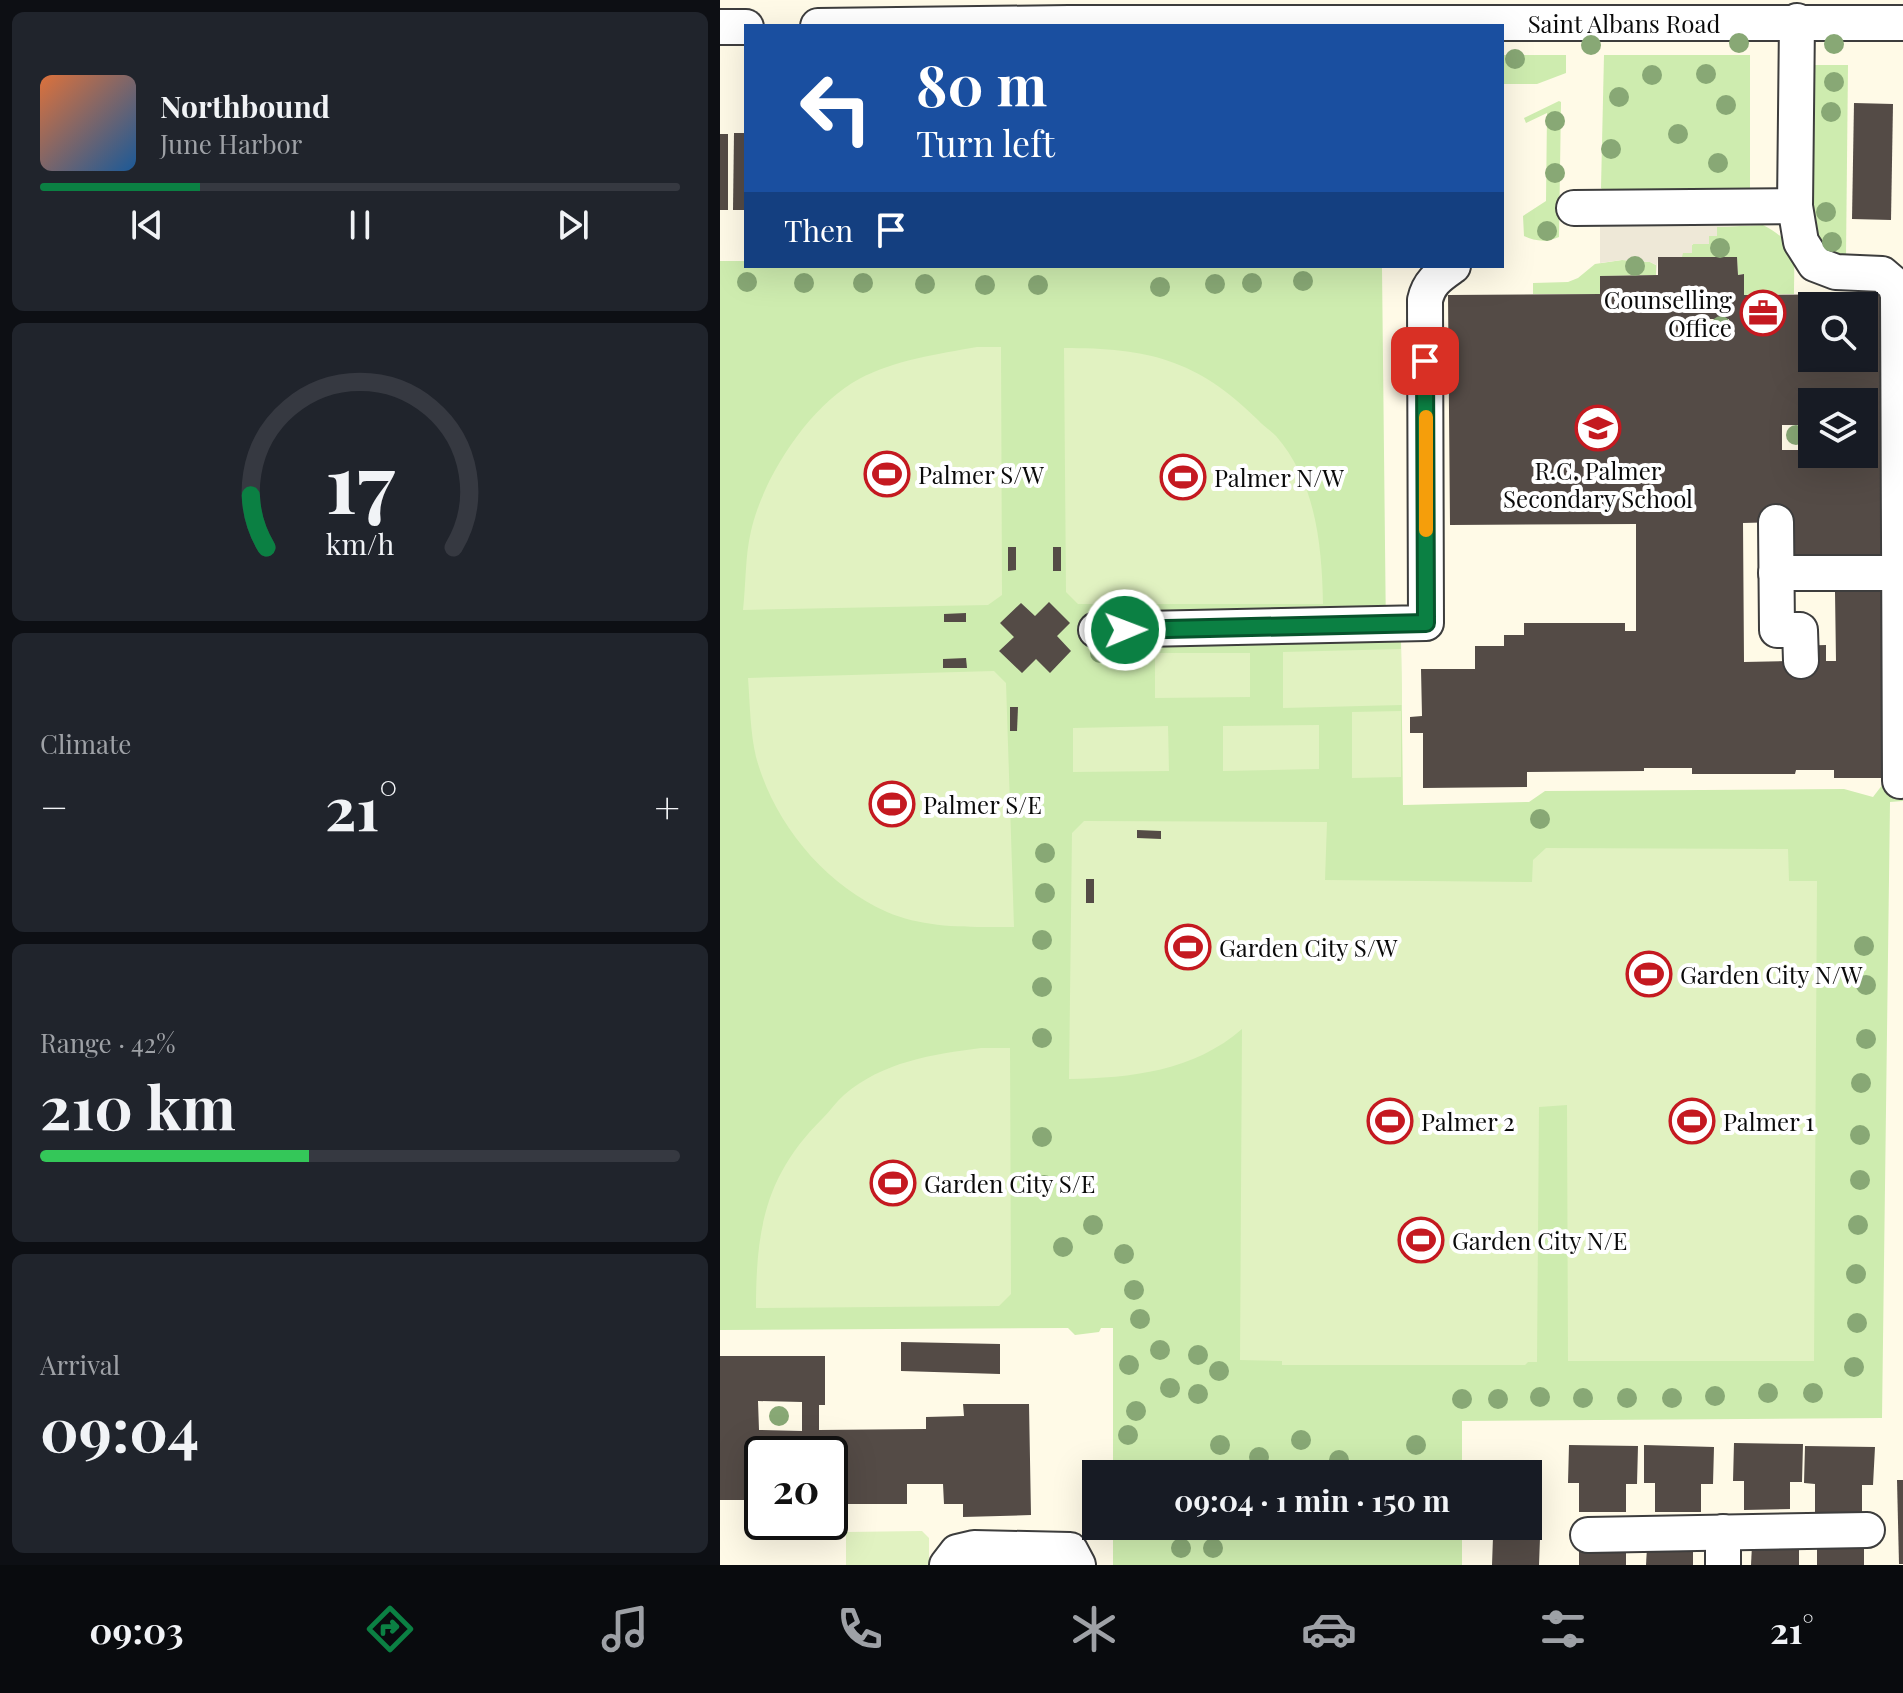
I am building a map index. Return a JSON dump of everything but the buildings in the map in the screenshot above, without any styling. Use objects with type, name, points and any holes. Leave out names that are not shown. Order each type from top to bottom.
[{"type":"street","points":[[833,24],[834,0]]},
{"type":"street","name":"Saint Albans Road","points":[[867,24],[1069,12],[1435,12],[1797,21],[1892,15]]},
{"type":"street","points":[[1797,21],[1795,206],[1801,242],[1815,264],[1836,272],[1882,274],[1895,285],[1898,295],[1900,781]]},
{"type":"street","points":[[720,27],[744,27]]},
{"type":"street","points":[[1574,208],[1795,206]]},
{"type":"street","points":[[1096,630],[1426,623],[1425,300],[1428,287],[1451,268]]},
{"type":"street","points":[[1776,522],[1777,630],[1800,630],[1801,661]]},
{"type":"street","points":[[1776,573],[1899,573]]},
{"type":"street","points":[[1588,1535],[1723,1548],[1867,1530]]},
{"type":"street","points":[[947,1565],[957,1552],[974,1548],[1070,1550],[1078,1565]]},
{"type":"green space","points":[[1504,55],[1566,55],[1566,73],[1537,84],[1504,84]]},
{"type":"green space","points":[[1604,55],[1750,55],[1750,194],[1605,193],[1601,188]]},
{"type":"green space","points":[[1815,65],[1848,65],[1846,256],[1824,249],[1813,228]]},
{"type":"green space","points":[[1559,101],[1559,237],[1537,240],[1524,236],[1523,216],[1546,201],[1547,113],[1526,123],[1524,118]]},
{"type":"green space","points":[[1763,225],[1789,245],[1794,261],[1794,294],[1744,295],[1743,274],[1738,275],[1737,257],[1682,257],[1686,249],[1717,227]]},
{"type":"green space","points":[[1622,260],[1650,262],[1656,265],[1656,275],[1601,276],[1600,294],[1533,294],[1533,283],[1568,282],[1595,264]]},
{"type":"green space","points":[[720,261],[744,261],[744,268],[1382,268],[1386,636],[1401,637],[1403,805],[1529,802],[1545,791],[1844,789],[1873,797],[1883,784],[1903,785],[1903,801],[1890,802],[1882,1418],[1462,1421],[1462,1460],[1113,1460],[1113,1328],[1075,1335],[1068,1328],[720,1330]]},
{"type":"green space","name":"Palmer S/W","points":[[977,347],[1001,347],[1002,595],[988,605],[743,610],[748,550],[757,510],[778,466],[806,424],[841,391],[873,372],[917,358]]},
{"type":"green space","name":"Palmer N/W","points":[[1064,348],[1146,355],[1192,370],[1236,399],[1276,436],[1289,454],[1308,494],[1318,537],[1323,604],[1078,604],[1066,592]]},
{"type":"green space","points":[[1401,649],[1402,705],[1283,708],[1283,652]]},
{"type":"green space","points":[[1155,653],[1250,653],[1250,697],[1155,698]]},
{"type":"green space","name":"Palmer S/E","points":[[994,671],[1006,683],[1014,927],[934,924],[887,912],[842,885],[823,868],[789,828],[775,805],[756,757],[748,678]]},
{"type":"green space","points":[[1401,711],[1401,777],[1352,778],[1352,712]]},
{"type":"green space","points":[[1319,725],[1319,769],[1223,771],[1223,726]]},
{"type":"green space","points":[[1168,726],[1169,771],[1073,772],[1073,728]]},
{"type":"green space","points":[[1084,821],[1327,822],[1325,880],[1532,882],[1533,860],[1546,848],[1788,849],[1789,881],[1817,881],[1814,1361],[1568,1361],[1567,1105],[1539,1107],[1537,1362],[1525,1365],[1282,1365],[1282,1361],[1240,1360],[1242,1029],[1223,1043],[1183,1063],[1138,1074],[1069,1079],[1072,833]]},
{"type":"green space","name":"Garden City S/E","points":[[981,1048],[1010,1048],[1011,1294],[999,1306],[756,1308],[758,1253],[768,1205],[776,1183],[803,1139],[844,1095],[875,1075],[909,1061]]},
{"type":"green space","points":[[922,1531],[929,1538],[929,1565],[846,1565],[848,1532]]},
{"type":"green space","points":[[1113,1540],[1462,1540],[1462,1565],[1113,1565]]},
{"type":"shaded area","points":[[1600,193],[1763,194],[1763,225],[1717,227],[1717,236],[1709,236],[1709,244],[1692,244],[1692,253],[1683,253],[1682,257],[1658,257],[1656,275],[1656,265],[1650,262],[1622,260],[1600,263]]},
{"type":"slow traffic","points":[[1426,417],[1426,530]]},
{"type":"place","name":"Counselling Office","points":[[1763,313]]},
{"type":"place","name":"R.C. Palmer Secondary School","points":[[1598,428]]},
{"type":"place","name":"Palmer S/W","points":[[887,474]]},
{"type":"place","name":"Palmer N/W","points":[[1183,477]]},
{"type":"place","name":"Palmer S/E","points":[[892,804]]},
{"type":"place","name":"Garden City S/W","points":[[1188,947]]},
{"type":"place","name":"Garden City N/W","points":[[1649,974]]},
{"type":"place","name":"Palmer 2","points":[[1390,1121]]},
{"type":"place","name":"Palmer 1","points":[[1692,1121]]},
{"type":"place","name":"Garden City S/E","points":[[893,1183]]},
{"type":"place","name":"Garden City N/E","points":[[1421,1240]]},
{"type":"route","points":[[1125,630],[1426,623],[1425,361]]}]
